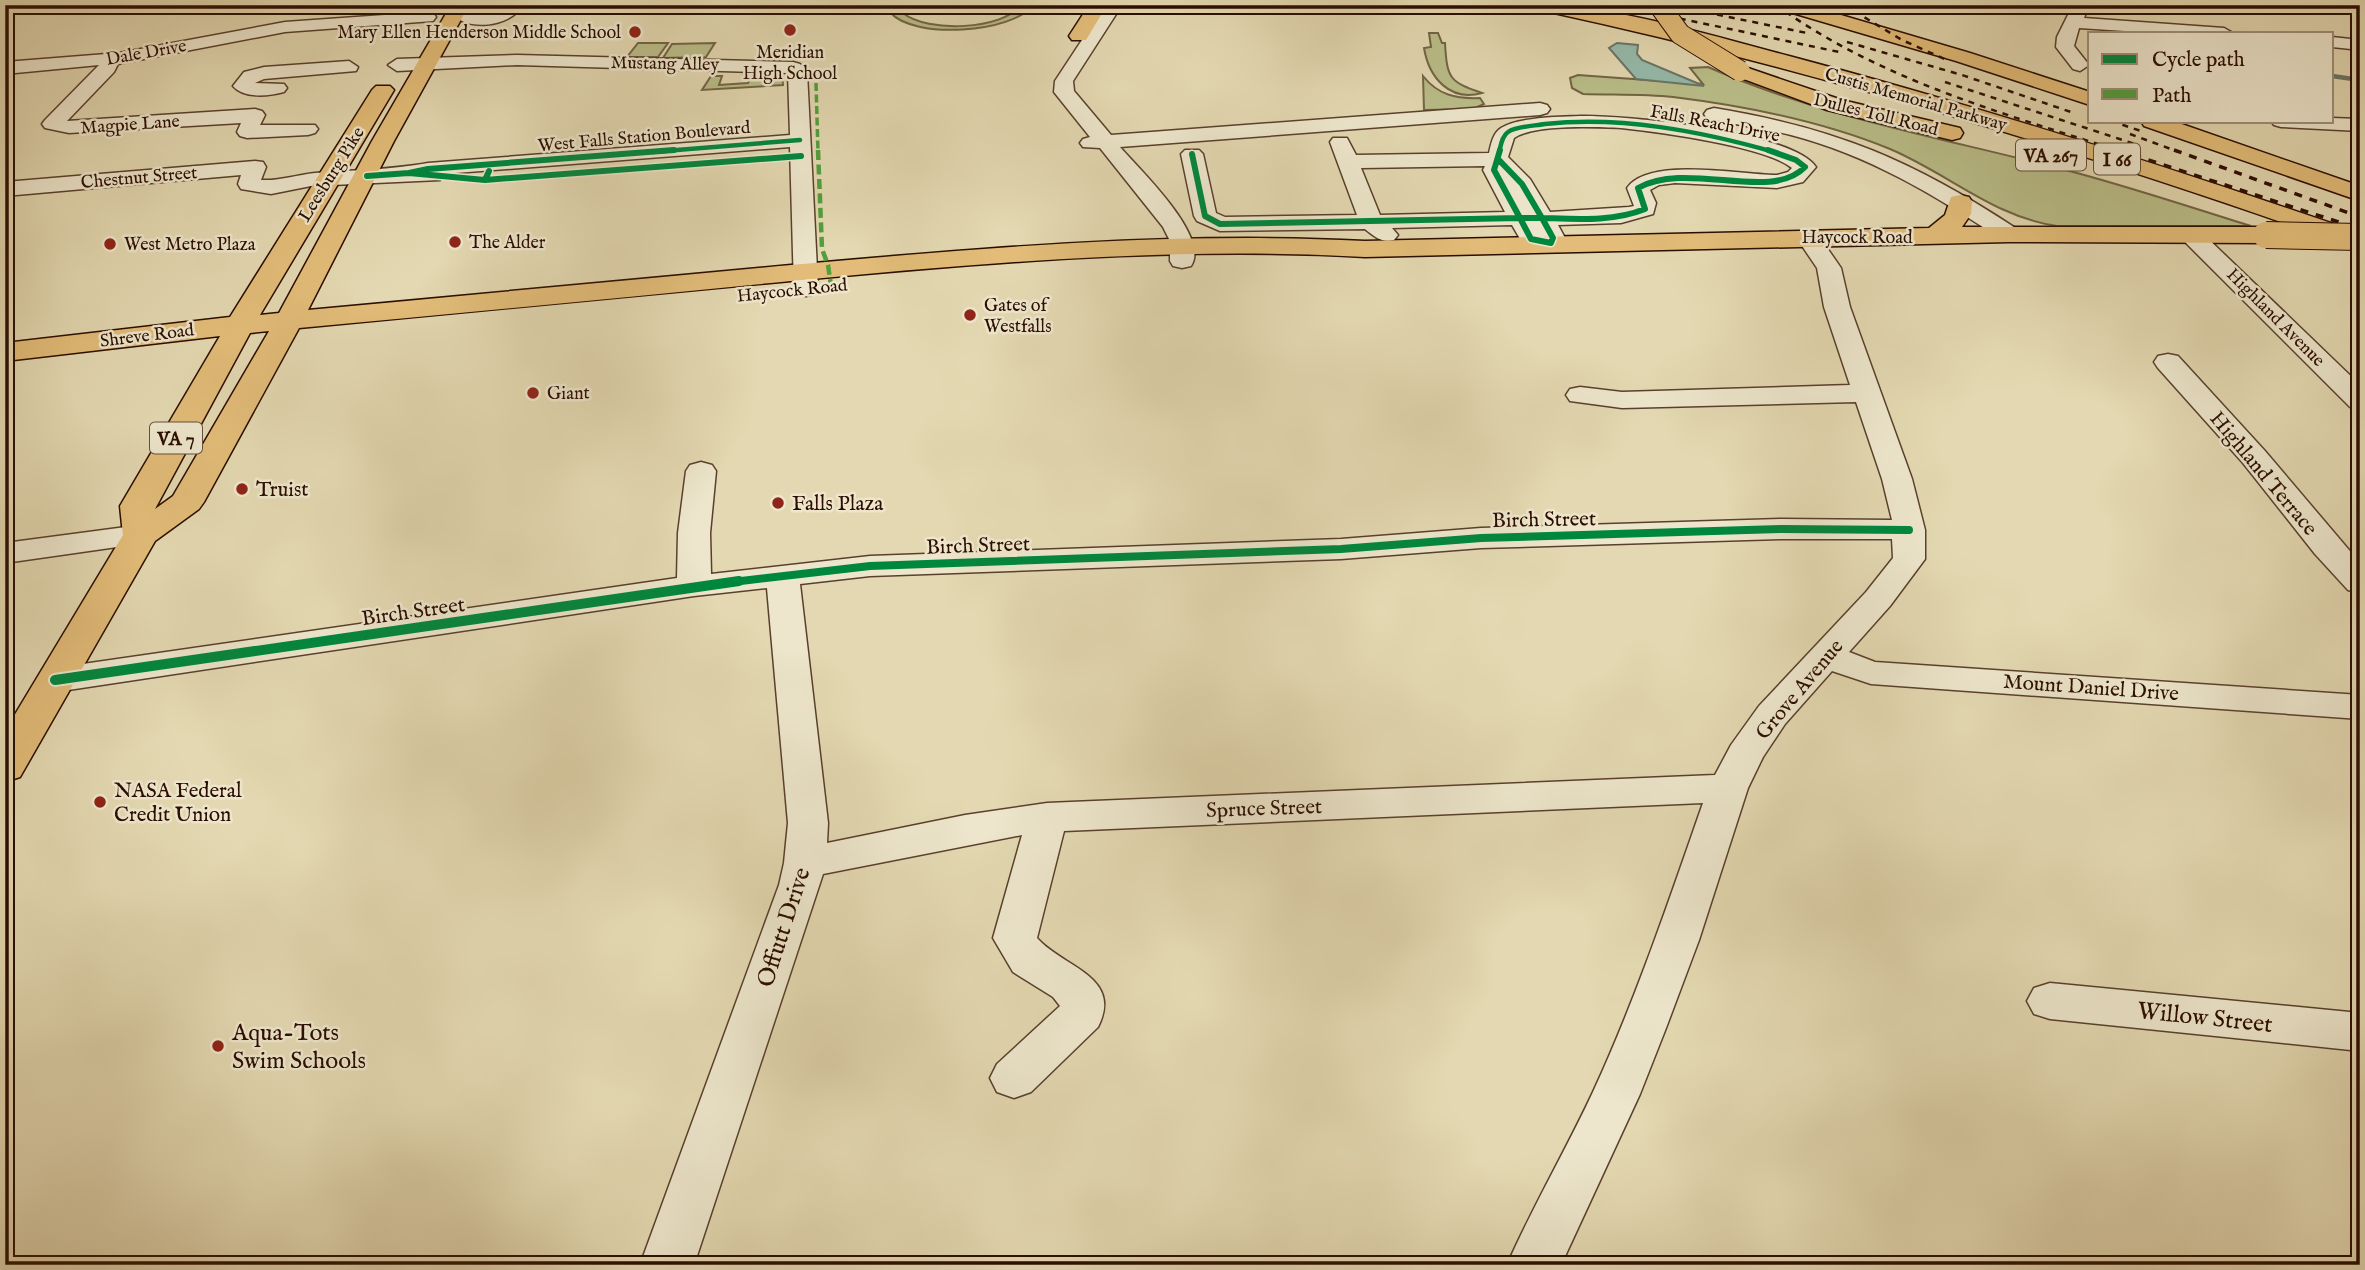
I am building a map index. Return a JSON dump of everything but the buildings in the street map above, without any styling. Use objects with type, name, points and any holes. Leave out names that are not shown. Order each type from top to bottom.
[{"type":"main road","points":[[1079,36],[1098,5]]},
{"type":"main road","points":[[1532,5],[1675,34]]},
{"type":"main road","name":"Custis Memorial Parkway","points":[[1545,5],[1675,34],[1996,121],[2360,239]]},
{"type":"main road","name":"Dulles Toll Road","points":[[1659,5],[1680,34],[1740,71],[1849,109],[2059,157],[2164,185],[2360,248]]},
{"type":"main road","points":[[1786,5],[1963,57],[2088,98]]},
{"type":"main road","name":"Leesburg Pike","points":[[282,331],[367,176],[383,141],[458,8]]},
{"type":"main road","name":"Leesburg Pike","points":[[234,335],[320,179],[422,25]]},
{"type":"main road","points":[[1922,25],[1985,53],[2088,90]]},
{"type":"main road","name":"I 66","points":[[2155,122],[2360,194]]},
{"type":"main road","points":[[2179,122],[2360,186]]},
{"type":"main road","points":[[1934,236],[1957,219],[1961,213],[1960,202]]},
{"type":"main road","points":[[1116,249],[1149,235],[1153,224]]},
{"type":"main road","name":"Haycock Road","points":[[806,281],[969,257],[1116,249],[1174,255],[1315,258],[1354,249],[1808,237],[2192,234],[2360,239]]},
{"type":"main road","name":"Haycock Road","points":[[234,335],[806,281],[998,270],[1174,255]]},
{"type":"main road","name":"VA 7","points":[[5,767],[141,535],[187,502],[282,331]]},
{"type":"main road","name":"VA 7","points":[[141,535],[137,506],[234,335]]},
{"type":"main road","name":"Shreve Road","points":[[5,352],[234,335]]},
{"type":"main road","name":"Shreve Road","points":[[5,363],[234,335]]},
{"type":"street","points":[[5,8],[32,5]]},
{"type":"street","points":[[458,8],[461,16],[483,18],[509,14],[516,5]]},
{"type":"street","points":[[1114,5],[1063,87],[1064,92],[1174,255]]},
{"type":"street","points":[[2080,65],[2065,51],[2066,37],[2078,14],[2216,32]]},
{"type":"street","name":"Dale Drive","points":[[5,68],[111,59],[281,20],[422,25]]},
{"type":"street","points":[[1079,36],[1053,75],[1050,89],[1097,143],[1124,164],[1174,225],[1180,234],[1174,255]]},
{"type":"street","points":[[2334,42],[2360,45]]},
{"type":"street","name":"Magpie Lane","points":[[111,59],[107,68],[52,124],[69,127],[255,116]]},
{"type":"street","name":"Mustang Alley","points":[[397,65],[517,60],[787,67],[798,72],[806,281]]},
{"type":"street","points":[[277,88],[248,89],[243,86],[255,74],[349,67]]},
{"type":"street","points":[[289,71],[255,116],[247,132],[307,129]]},
{"type":"street","points":[[1097,143],[1577,106],[1674,109]]},
{"type":"street","points":[[1697,112],[1774,124],[1838,142],[1889,161],[2009,234]]},
{"type":"street","name":"Falls Reach Drive","points":[[1192,154],[1203,213],[1213,222],[1236,225],[1637,213],[1646,206],[1638,188],[1651,181],[1726,178],[1780,182],[1795,178],[1805,167],[1794,156],[1760,147],[1612,121],[1509,131],[1504,136],[1498,159]]},
{"type":"street","points":[[2293,122],[2360,125]]},
{"type":"street","points":[[123,143],[142,123]]},
{"type":"street","points":[[2305,123],[2336,146]]},
{"type":"street","points":[[1124,164],[1146,148],[1208,133]]},
{"type":"street","points":[[1339,141],[1371,222],[1384,233],[1418,248]]},
{"type":"street","name":"West Falls Station Boulevard","points":[[320,179],[409,173],[488,172],[800,148]]},
{"type":"street","points":[[1348,162],[1498,159],[1494,168],[1495,174],[1531,218],[1531,239],[1550,243]]},
{"type":"street","points":[[89,182],[105,162]]},
{"type":"street","name":"Chestnut Street","points":[[5,189],[255,167],[248,184],[256,187],[320,179]]},
{"type":"street","points":[[1354,249],[1368,231],[1371,222]]},
{"type":"street","name":"Highland Avenue","points":[[2192,234],[2360,401]]},
{"type":"street","name":"Grove Avenue","points":[[1534,1265],[1616,1094],[1677,940],[1728,788],[1745,754],[1772,715],[1878,599],[1909,559],[1909,530],[1897,479],[1837,307],[1829,268],[1808,237]]},
{"type":"street","name":"Highland Terrace","points":[[2168,362],[2254,457],[2326,547],[2360,583]]},
{"type":"street","points":[[1580,396],[1622,400],[1867,393]]},
{"type":"street","points":[[694,586],[694,533],[701,471]]},
{"type":"street","name":"Birch Street","points":[[55,680],[694,586],[870,566],[1341,549],[1398,542],[1481,538],[1781,529],[1909,530]]},
{"type":"street","points":[[5,554],[141,535]]},
{"type":"street","name":"Offutt Drive","points":[[667,1265],[800,885],[805,863],[808,823],[782,574]]},
{"type":"street","name":"Mount Daniel Drive","points":[[1824,656],[1871,673],[2360,707]]},
{"type":"street","name":"Spruce Street","points":[[805,863],[965,830],[1047,817],[1728,788]]},
{"type":"street","points":[[1014,1078],[1082,1014],[1083,1000],[1078,992],[1030,961],[1019,951],[1015,938],[1047,817]]},
{"type":"street","name":"Willow Street","points":[[2050,1001],[2360,1032]]},
{"type":"green space","points":[[636,5],[776,5],[742,6],[740,10],[687,12],[658,11]]},
{"type":"green space","points":[[893,5],[904,5],[903,13],[929,24],[964,26],[998,20],[1021,5],[1033,5],[1005,22],[963,30],[919,27],[902,21],[890,12]]},
{"type":"green space","points":[[919,5],[1007,5],[1002,13],[916,9]]},
{"type":"green space","points":[[1429,33],[1438,33],[1442,43],[1445,43],[1447,64],[1456,82],[1482,93],[1460,94],[1451,91],[1436,78],[1424,48],[1431,47]]},
{"type":"green space","points":[[638,43],[668,43],[658,57],[627,57]]},
{"type":"green space","points":[[715,43],[706,57],[663,58],[672,44]]},
{"type":"green space","points":[[1708,67],[1798,101],[1844,115],[2077,173],[2251,226],[2057,226],[2013,214],[1912,159],[1838,130],[1756,110],[1673,97],[1583,94],[1572,88],[1570,78],[1578,75],[1703,84],[1690,68]]},
{"type":"green space","points":[[754,72],[782,74],[783,85],[702,90],[711,76],[722,76],[719,85],[748,83]]},
{"type":"green space","points":[[1423,76],[1441,92],[1463,98],[1480,98],[1484,104],[1473,109],[1424,110]]},
{"type":"shaded area","points":[[1617,43],[1638,45],[1637,54],[1642,60],[1704,86],[1636,79],[1609,48]]},
{"type":"waterway","points":[[2191,9],[2192,5]]},
{"type":"waterway","points":[[2334,76],[2360,80]]},
{"type":"railway","points":[[1611,5],[1643,11]]},
{"type":"railway","points":[[1670,5],[1807,33]]},
{"type":"railway","points":[[1776,5],[1857,54],[1900,74],[1987,108],[2123,152]]},
{"type":"railway","points":[[1844,5],[1902,40],[1949,61]]},
{"type":"railway","points":[[1668,16],[1839,52]]},
{"type":"railway","points":[[1847,42],[1962,75],[2074,113]]},
{"type":"railway","points":[[1945,82],[2138,145]]},
{"type":"railway","points":[[2114,122],[2141,131]]},
{"type":"railway","points":[[2130,134],[2179,152]]},
{"type":"railway","points":[[2118,150],[2360,229]]},
{"type":"railway","points":[[2174,150],[2360,217]]},
{"type":"marked path","points":[[816,83],[822,249],[828,265],[832,292]]},
{"type":"cycle path","points":[[1192,154],[1205,216],[1220,224],[1236,225],[1521,218],[1534,218],[1549,218],[1567,219],[1621,216],[1645,209],[1638,188],[1653,179],[1675,176],[1777,181],[1795,177],[1805,167],[1796,160],[1750,145],[1636,123],[1564,123],[1509,131],[1504,136],[1494,170],[1531,239],[1551,243],[1553,238],[1548,229],[1542,218],[1536,207],[1529,195],[1514,174],[1498,159]]},
{"type":"cycle path","points":[[409,173],[428,169],[800,140]]},
{"type":"cycle path","points":[[485,180],[801,156]]},
{"type":"cycle path","points":[[367,176],[409,173],[485,180],[489,171]]},
{"type":"cycle path","points":[[55,680],[694,586],[870,566],[1341,549],[1481,538],[1781,529],[1909,530]]},
{"type":"place","name":"Meridian High School","points":[[790,30]]},
{"type":"place","name":"Mary Ellen Henderson Middle School","points":[[635,32]]},
{"type":"place","name":"The Alder","points":[[455,242]]},
{"type":"place","name":"West Metro Plaza","points":[[110,244]]},
{"type":"place","name":"Gates of Westfalls","points":[[970,315]]},
{"type":"place","name":"Giant","points":[[533,393]]},
{"type":"place","name":"Truist","points":[[242,489]]},
{"type":"place","name":"Falls Plaza","points":[[778,503]]},
{"type":"place","name":"NASA Federal Credit Union","points":[[100,802]]},
{"type":"place","name":"Aqua-Tots Swim Schools","points":[[218,1046]]}]
